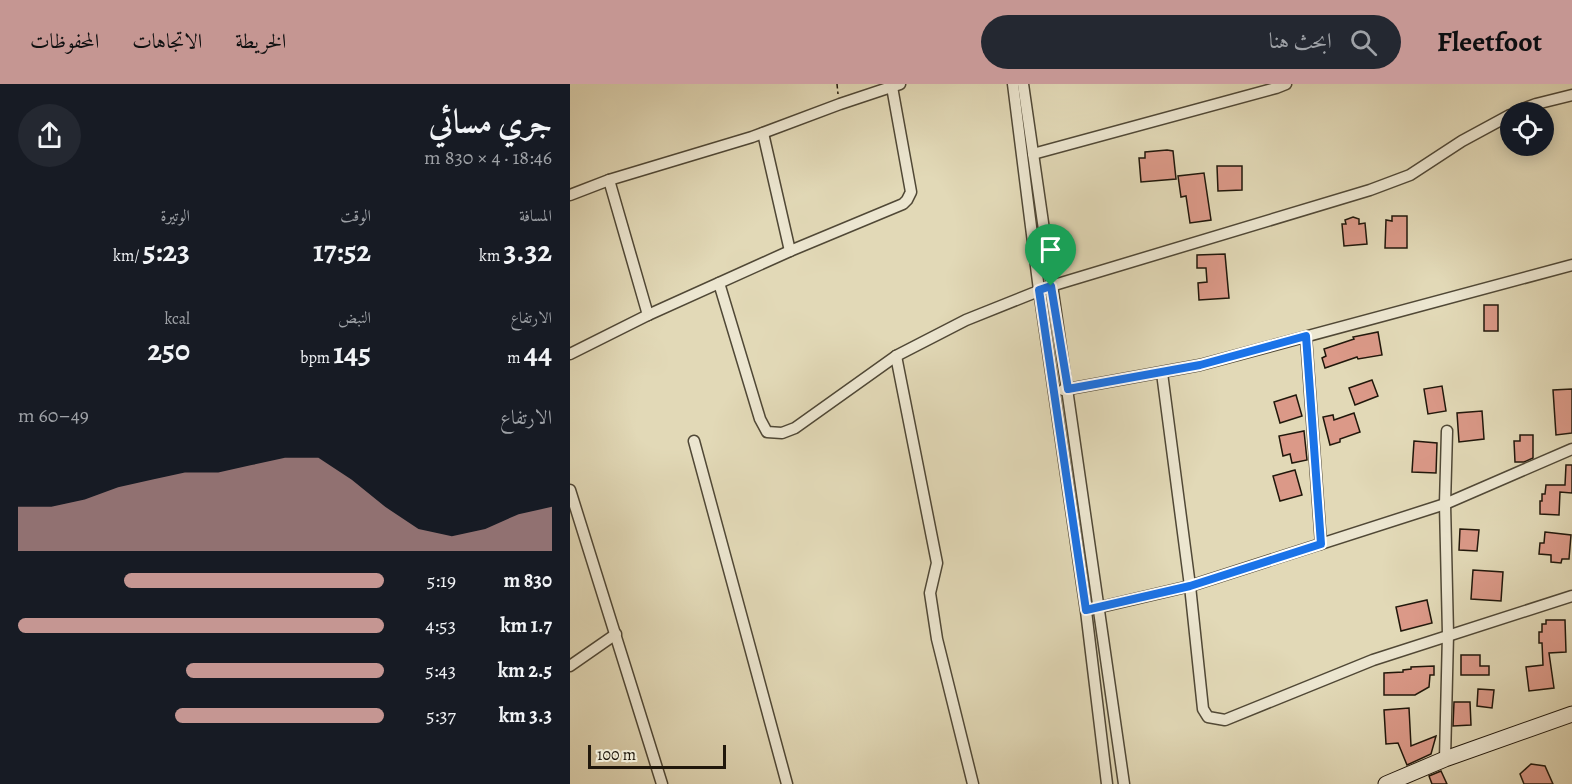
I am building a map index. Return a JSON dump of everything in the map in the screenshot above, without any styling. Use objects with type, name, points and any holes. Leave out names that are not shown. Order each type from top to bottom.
[{"type":"street","points":[[1013,84],[1039,290],[1086,610],[1107,784]]},
{"type":"street","points":[[1023,84],[1124,784]]},
{"type":"street","points":[[1033,154],[1286,84]]},
{"type":"street","points":[[570,195],[609,180],[763,133],[896,86],[910,192],[908,200],[898,207],[790,251],[648,315],[570,354]]},
{"type":"street","points":[[1543,102],[1572,94]]},
{"type":"street","points":[[719,283],[752,396],[767,432],[782,433],[795,428],[897,356],[966,320],[1051,286],[1370,190],[1410,175],[1462,141],[1500,120]]},
{"type":"street","points":[[763,133],[790,251]]},
{"type":"street","points":[[609,180],[648,315]]},
{"type":"street","points":[[1054,391],[1210,363],[1572,265]]},
{"type":"street","points":[[1306,336],[1321,544]]},
{"type":"street","points":[[897,356],[937,563],[930,593],[937,639],[973,784]]},
{"type":"street","points":[[1162,373],[1190,586],[1203,709],[1208,717],[1214,720],[1225,720],[1373,660],[1572,596]]},
{"type":"street","points":[[1444,759],[1448,634],[1447,431]]},
{"type":"street","points":[[694,441],[787,784]]},
{"type":"street","points":[[1086,610],[1190,586],[1446,504],[1572,449]]},
{"type":"street","points":[[570,490],[662,784]]},
{"type":"street","points":[[570,666],[616,634]]},
{"type":"street","points":[[1386,784],[1444,759],[1572,714]]},
{"type":"building","points":[[1173,151],[1176,179],[1141,182],[1139,158],[1145,158],[1145,152]]},
{"type":"building","points":[[1217,166],[1242,166],[1242,190],[1218,191]]},
{"type":"building","points":[[1204,173],[1211,220],[1190,223],[1186,196],[1181,197],[1178,176]]},
{"type":"building","points":[[1392,216],[1407,216],[1407,248],[1385,248],[1386,220],[1392,221]]},
{"type":"building","points":[[1353,217],[1359,219],[1359,224],[1365,223],[1367,244],[1344,246],[1342,224],[1346,224],[1345,220]]},
{"type":"building","points":[[1225,254],[1229,298],[1199,300],[1198,283],[1207,282],[1206,268],[1197,268],[1197,255]]},
{"type":"building","points":[[1484,305],[1498,305],[1498,331],[1484,331]]},
{"type":"building","points":[[1378,332],[1382,355],[1358,359],[1357,357],[1325,368],[1322,358],[1326,356],[1324,349],[1354,339],[1353,337]]},
{"type":"building","points":[[1372,380],[1378,396],[1355,405],[1349,388]]},
{"type":"building","points":[[1442,386],[1446,411],[1428,414],[1424,389]]},
{"type":"building","points":[[1572,389],[1572,433],[1556,435],[1553,390]]},
{"type":"building","points":[[1296,395],[1302,416],[1280,423],[1274,402]]},
{"type":"building","points":[[1482,411],[1484,439],[1459,442],[1457,413]]},
{"type":"building","points":[[1354,413],[1360,432],[1330,445],[1323,417],[1333,415],[1334,420]]},
{"type":"building","points":[[1304,431],[1307,460],[1292,463],[1290,454],[1283,456],[1279,436]]},
{"type":"building","points":[[1520,435],[1533,435],[1533,458],[1524,462],[1515,462],[1514,441],[1520,441]]},
{"type":"building","points":[[1414,441],[1437,443],[1436,473],[1412,472]]},
{"type":"building","points":[[1566,465],[1572,465],[1572,493],[1560,492],[1559,515],[1540,514],[1540,501],[1542,501],[1542,494],[1545,494],[1546,485],[1565,485]]},
{"type":"building","points":[[1295,470],[1302,495],[1280,501],[1273,476]]},
{"type":"building","points":[[1460,529],[1479,530],[1477,551],[1459,550]]},
{"type":"building","points":[[1545,532],[1571,535],[1569,559],[1562,559],[1561,563],[1551,562],[1551,555],[1539,554],[1540,543],[1544,543]]},
{"type":"building","points":[[1473,570],[1503,572],[1501,601],[1471,599]]},
{"type":"building","points":[[1427,600],[1432,623],[1401,631],[1396,607]]},
{"type":"building","points":[[1546,620],[1565,620],[1566,652],[1549,653],[1554,688],[1529,691],[1526,667],[1543,665],[1539,632],[1542,632],[1542,624],[1546,624]]},
{"type":"building","points":[[1461,655],[1480,655],[1480,666],[1489,666],[1489,675],[1461,675]]},
{"type":"building","points":[[1434,666],[1434,675],[1430,675],[1429,687],[1415,695],[1384,695],[1384,673],[1403,672],[1411,667]]},
{"type":"building","points":[[1478,689],[1494,690],[1492,708],[1477,706]]},
{"type":"building","points":[[1454,702],[1470,702],[1471,725],[1453,726]]},
{"type":"building","points":[[1409,708],[1411,746],[1436,736],[1431,754],[1407,765],[1398,743],[1386,744],[1384,710]]},
{"type":"building","points":[[1531,764],[1545,766],[1553,784],[1524,784],[1520,774]]},
{"type":"building","points":[[1441,771],[1447,784],[1432,784],[1429,776]]},
{"type":"route","points":[[1051,286],[1068,389],[1200,365],[1306,336],[1321,544],[1190,586],[1086,610],[1039,290],[1051,286]]}]
